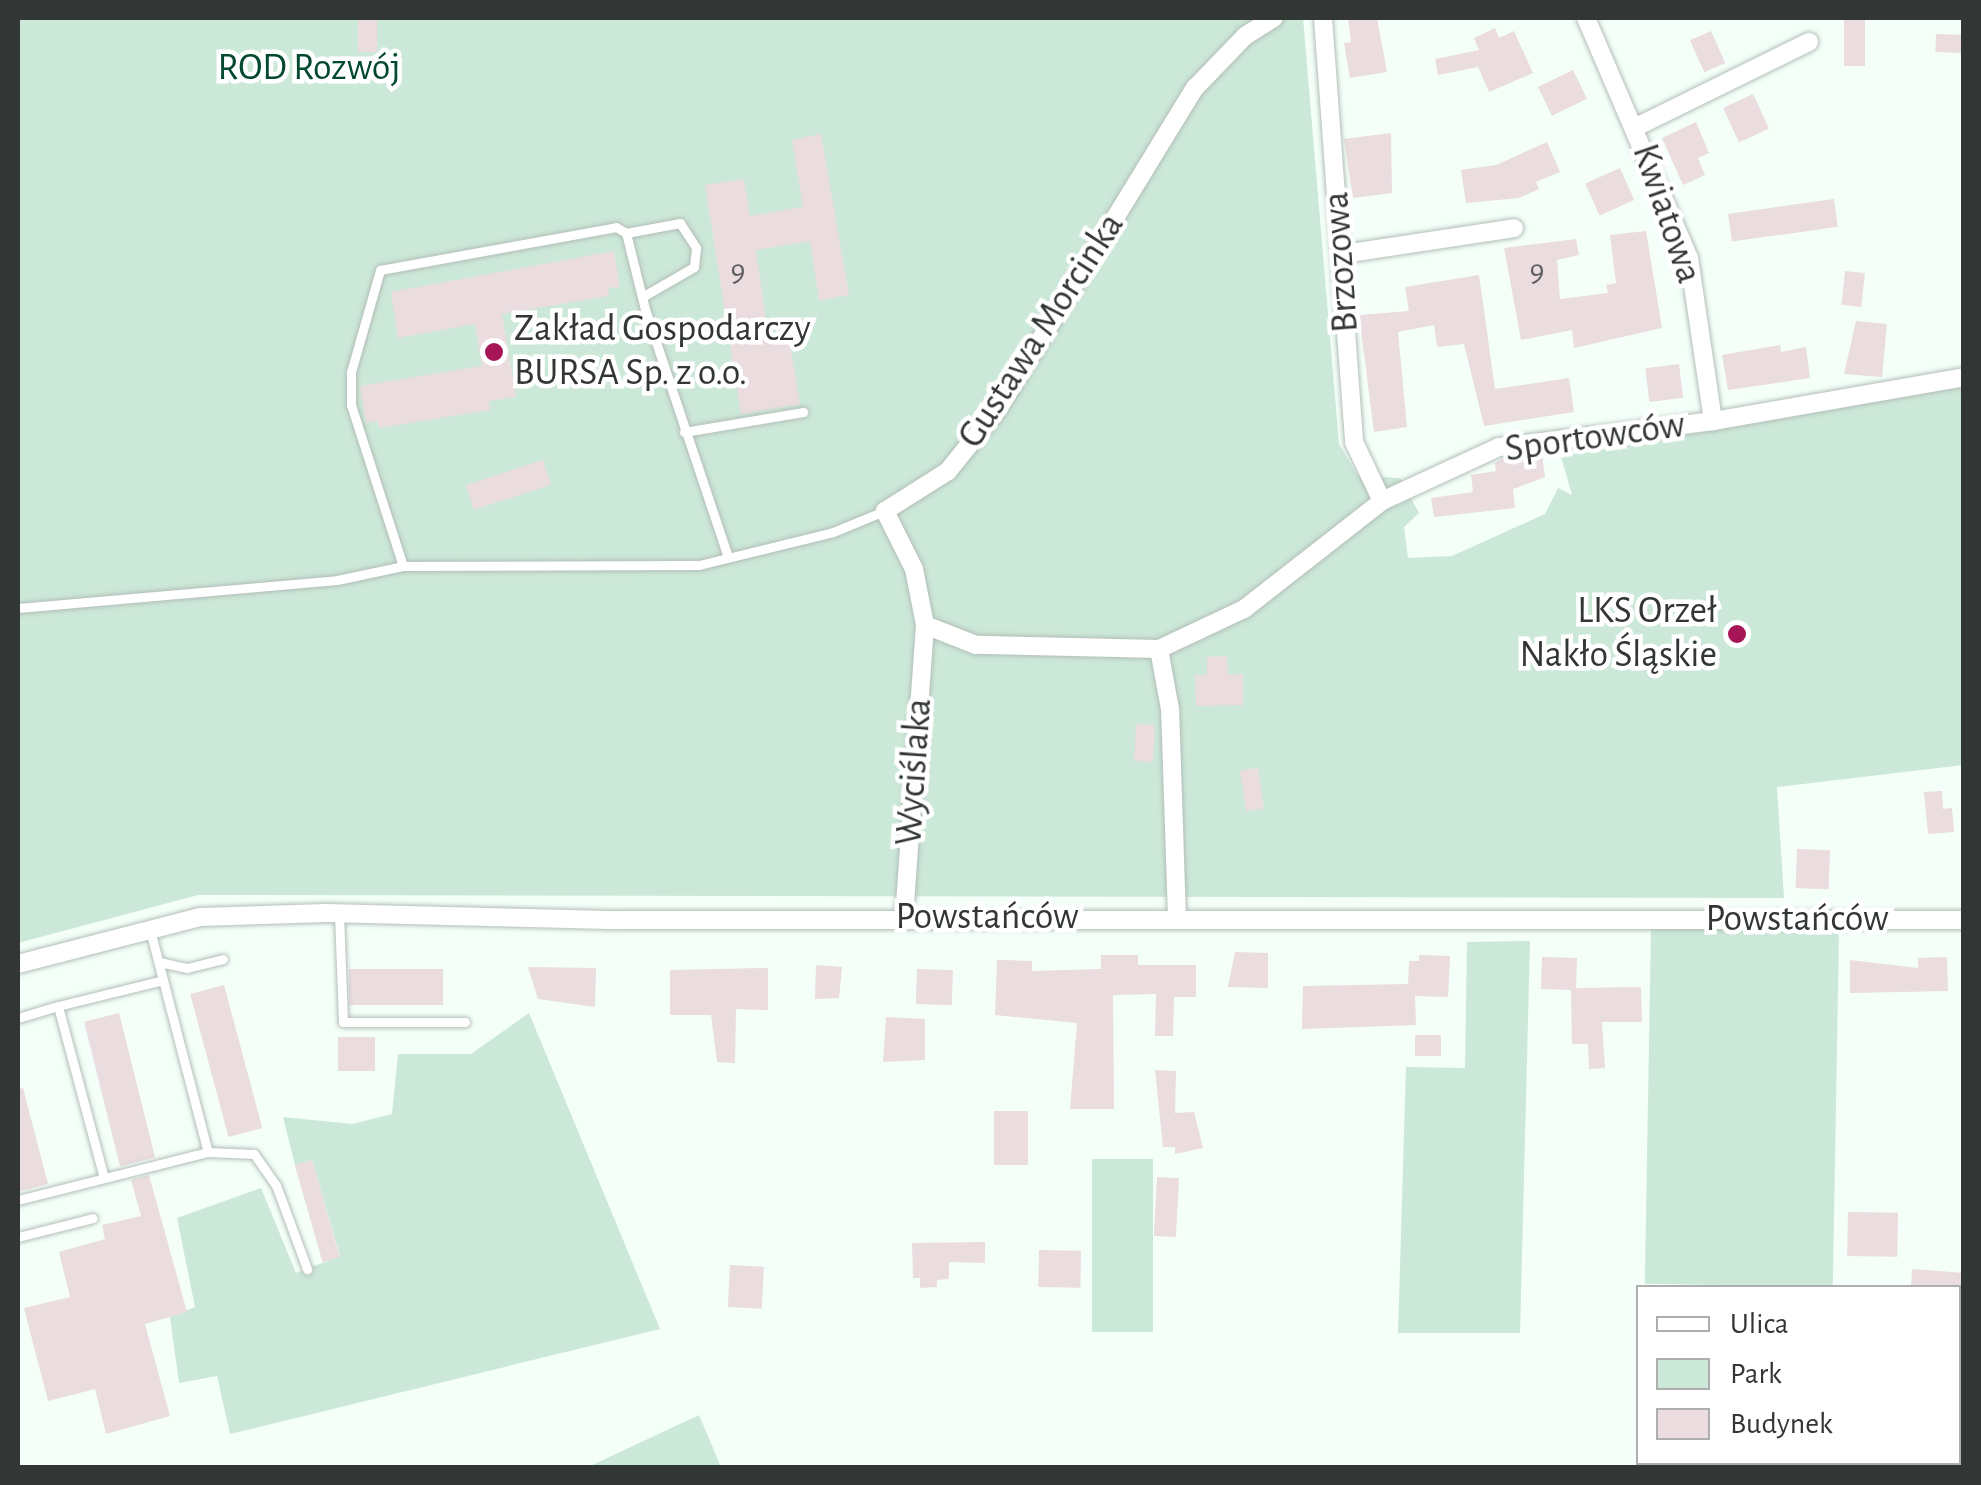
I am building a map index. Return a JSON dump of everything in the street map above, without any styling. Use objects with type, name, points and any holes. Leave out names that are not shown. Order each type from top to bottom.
[{"type":"street","name":"Gustawa Morcinka","points":[[886,510],[948,472],[988,421],[1195,88],[1245,36],[1274,18]]},
{"type":"street","name":"Brzozowa","points":[[1323,18],[1354,442],[1382,501]]},
{"type":"street","name":"Kwiatowa","points":[[1586,18],[1689,258],[1713,421]]},
{"type":"street","points":[[1636,127],[1809,42]]},
{"type":"street","points":[[1342,254],[1514,228]]},
{"type":"street","name":"Sportowców","points":[[1158,649],[1244,609],[1382,501],[1499,447],[1713,421],[1964,377]]},
{"type":"street","points":[[886,510],[914,569],[924,625],[976,645],[1158,649],[1170,709],[1177,918]]},
{"type":"street","name":"Wyciślaka","points":[[904,918],[924,625]]},
{"type":"street","name":"Powstańców","points":[[18,964],[221,915],[1964,920]]},
{"type":"lane","points":[[403,566],[350,405],[351,372],[380,270],[586,232],[616,228],[626,233],[680,222],[696,248],[694,267],[642,298]]},
{"type":"lane","points":[[626,233],[684,432],[728,557]]},
{"type":"lane","points":[[684,432],[803,412]]},
{"type":"lane","points":[[18,608],[337,580],[403,566],[671,568],[832,532],[886,510]]},
{"type":"lane","points":[[339,913],[343,1022],[465,1022]]},
{"type":"lane","points":[[150,930],[208,1152]]},
{"type":"lane","points":[[158,962],[187,968],[223,958]]},
{"type":"lane","points":[[18,1018],[164,980]]},
{"type":"lane","points":[[58,1006],[104,1178]]},
{"type":"lane","points":[[18,1200],[208,1152],[254,1154],[276,1184],[307,1268]]},
{"type":"lane","points":[[18,1237],[93,1218]]},
{"type":"green space","name":"ROD Rozwój","points":[[18,18],[1303,18],[1339,444],[1358,476],[1400,478],[1419,513],[1404,527],[1408,558],[1452,556],[1545,514],[1558,488],[1572,495],[1561,456],[1963,387],[1963,765],[1777,787],[1784,898],[198,895],[18,943]]},
{"type":"green space","points":[[1651,928],[1839,931],[1833,1285],[1645,1284]]},
{"type":"green space","points":[[1530,941],[1520,1333],[1398,1333],[1406,1067],[1465,1068],[1467,942]]},
{"type":"green space","points":[[529,1013],[660,1329],[230,1434],[217,1376],[179,1383],[170,1317],[195,1307],[177,1218],[261,1188],[296,1273],[340,1256],[312,1160],[295,1165],[283,1117],[352,1124],[392,1114],[398,1054],[471,1054]]},
{"type":"green space","points":[[1092,1159],[1153,1159],[1153,1332],[1092,1332]]},
{"type":"green space","points":[[699,1415],[721,1467],[588,1467]]},
{"type":"building","points":[[358,18],[377,18],[377,52],[358,52]]},
{"type":"building","points":[[1348,18],[1377,18],[1387,72],[1350,78],[1344,43],[1351,42]]},
{"type":"building","points":[[1844,18],[1865,18],[1865,66],[1844,66]]},
{"type":"building","points":[[1495,28],[1499,38],[1514,31],[1533,73],[1489,92],[1478,67],[1438,75],[1435,59],[1479,50],[1474,38]]},
{"type":"building","points":[[1711,31],[1725,63],[1704,72],[1690,40]]},
{"type":"building","points":[[1936,34],[1964,35],[1963,53],[1935,52]]},
{"type":"building","points":[[1573,70],[1587,99],[1552,116],[1538,87]]},
{"type":"building","points":[[1753,94],[1769,128],[1739,142],[1723,108]]},
{"type":"building","points":[[1696,122],[1709,153],[1698,158],[1705,175],[1683,185],[1662,138]]},
{"type":"building","points":[[1391,133],[1392,193],[1353,198],[1344,139]]},
{"type":"building","points":[[821,134],[849,295],[819,301],[810,241],[756,250],[768,334],[788,331],[800,404],[741,414],[705,185],[744,179],[750,216],[803,207],[792,140]]},
{"type":"building","points":[[1547,142],[1560,172],[1536,182],[1539,189],[1519,198],[1466,203],[1461,170],[1496,165]]},
{"type":"building","points":[[1620,168],[1634,200],[1600,215],[1585,183]]},
{"type":"building","points":[[1834,199],[1838,227],[1732,242],[1728,214]]},
{"type":"building","points":[[1646,231],[1662,328],[1574,348],[1572,330],[1521,340],[1504,248],[1576,239],[1579,255],[1557,260],[1560,299],[1608,293],[1606,285],[1616,283],[1610,235]]},
{"type":"building","name":"Zakład Gospodarczy BURSA Sp. z o.o.","points":[[614,251],[620,287],[608,288],[609,296],[502,314],[516,397],[489,401],[490,410],[379,428],[378,421],[366,423],[360,386],[482,366],[475,324],[398,338],[391,292]]},
{"type":"building","points":[[1845,271],[1865,273],[1861,307],[1841,305]]},
{"type":"building","points":[[1479,275],[1495,389],[1569,378],[1574,412],[1484,426],[1464,344],[1437,347],[1434,325],[1398,332],[1407,427],[1374,432],[1359,315],[1409,311],[1405,287]]},
{"type":"building","points":[[1856,321],[1887,324],[1882,377],[1844,374]]},
{"type":"building","points":[[1780,345],[1781,352],[1806,347],[1810,378],[1728,390],[1722,355]]},
{"type":"building","points":[[1679,364],[1683,398],[1649,402],[1645,368]]},
{"type":"building","points":[[1542,454],[1545,477],[1513,489],[1515,508],[1434,517],[1431,498],[1473,492],[1471,475],[1496,471],[1495,463],[1502,459]]},
{"type":"building","points":[[543,460],[551,485],[474,510],[466,485]]},
{"type":"building","points":[[1227,656],[1228,675],[1243,674],[1243,705],[1196,706],[1195,675],[1207,675],[1207,657]]},
{"type":"building","points":[[1136,724],[1155,725],[1153,762],[1134,761]]},
{"type":"building","points":[[1258,768],[1264,809],[1246,811],[1240,771]]},
{"type":"building","points":[[1942,791],[1943,809],[1952,808],[1954,832],[1928,834],[1924,792]]},
{"type":"building","points":[[1797,849],[1830,850],[1829,889],[1796,888]]},
{"type":"building","points":[[1235,952],[1268,953],[1268,988],[1228,987]]},
{"type":"building","points":[[1101,955],[1138,955],[1138,965],[1196,965],[1196,997],[1174,997],[1173,1036],[1155,1036],[1156,994],[1113,995],[1114,1109],[1070,1109],[1077,1023],[995,1015],[997,960],[1032,961],[1032,971],[1101,969]]},
{"type":"building","points":[[1419,955],[1450,956],[1448,997],[1415,996],[1416,1025],[1302,1029],[1303,986],[1408,984],[1409,961],[1419,961]]},
{"type":"building","points":[[1542,957],[1577,958],[1576,988],[1641,987],[1642,1022],[1602,1022],[1605,1068],[1589,1069],[1588,1044],[1572,1044],[1571,990],[1541,989]]},
{"type":"building","points":[[1947,957],[1948,991],[1850,993],[1850,960],[1918,968],[1918,958]]},
{"type":"building","points":[[816,965],[842,967],[839,998],[815,999]]},
{"type":"building","points":[[528,967],[596,968],[595,1007],[538,999]]},
{"type":"building","points":[[768,968],[768,1010],[736,1009],[735,1063],[717,1062],[711,1015],[670,1015],[670,970]]},
{"type":"building","points":[[349,969],[443,969],[443,1005],[349,1005]]},
{"type":"building","points":[[917,969],[953,970],[952,1005],[916,1004]]},
{"type":"building","points":[[224,985],[262,1128],[228,1137],[190,994]]},
{"type":"building","points":[[119,1013],[155,1158],[120,1166],[84,1022]]},
{"type":"building","points":[[886,1017],[925,1019],[925,1060],[883,1062]]},
{"type":"building","points":[[1415,1035],[1441,1035],[1441,1056],[1415,1056]]},
{"type":"building","points":[[338,1037],[375,1037],[375,1071],[338,1071]]},
{"type":"building","points":[[1155,1070],[1176,1071],[1175,1113],[1194,1112],[1203,1148],[1175,1154],[1175,1147],[1163,1147]]},
{"type":"building","points":[[23,1088],[48,1184],[18,1192],[18,1089]]},
{"type":"building","points":[[994,1111],[1028,1111],[1028,1165],[994,1165]]},
{"type":"building","points":[[312,1160],[340,1257],[323,1262],[295,1165]]},
{"type":"building","points":[[149,1175],[187,1312],[145,1324],[170,1416],[106,1434],[95,1389],[48,1401],[24,1308],[70,1297],[59,1252],[105,1239],[102,1225],[141,1216],[131,1180]]},
{"type":"building","points":[[1157,1177],[1179,1178],[1176,1237],[1154,1236]]},
{"type":"building","points":[[1848,1212],[1898,1213],[1897,1257],[1847,1256]]},
{"type":"building","points":[[985,1242],[985,1263],[949,1262],[949,1279],[937,1280],[937,1287],[920,1288],[920,1278],[913,1278],[912,1243]]},
{"type":"building","points":[[1039,1250],[1081,1251],[1080,1288],[1038,1287]]},
{"type":"building","points":[[730,1265],[764,1267],[762,1309],[728,1307]]},
{"type":"building","points":[[1912,1269],[1964,1273],[1964,1288],[1911,1285]]},
{"type":"place","name":"Zakład Gospodarczy BURSA Sp. z o.o.","points":[[494,352]]},
{"type":"place","name":"LKS Orzeł Nakło Śląskie","points":[[1737,634]]}]
